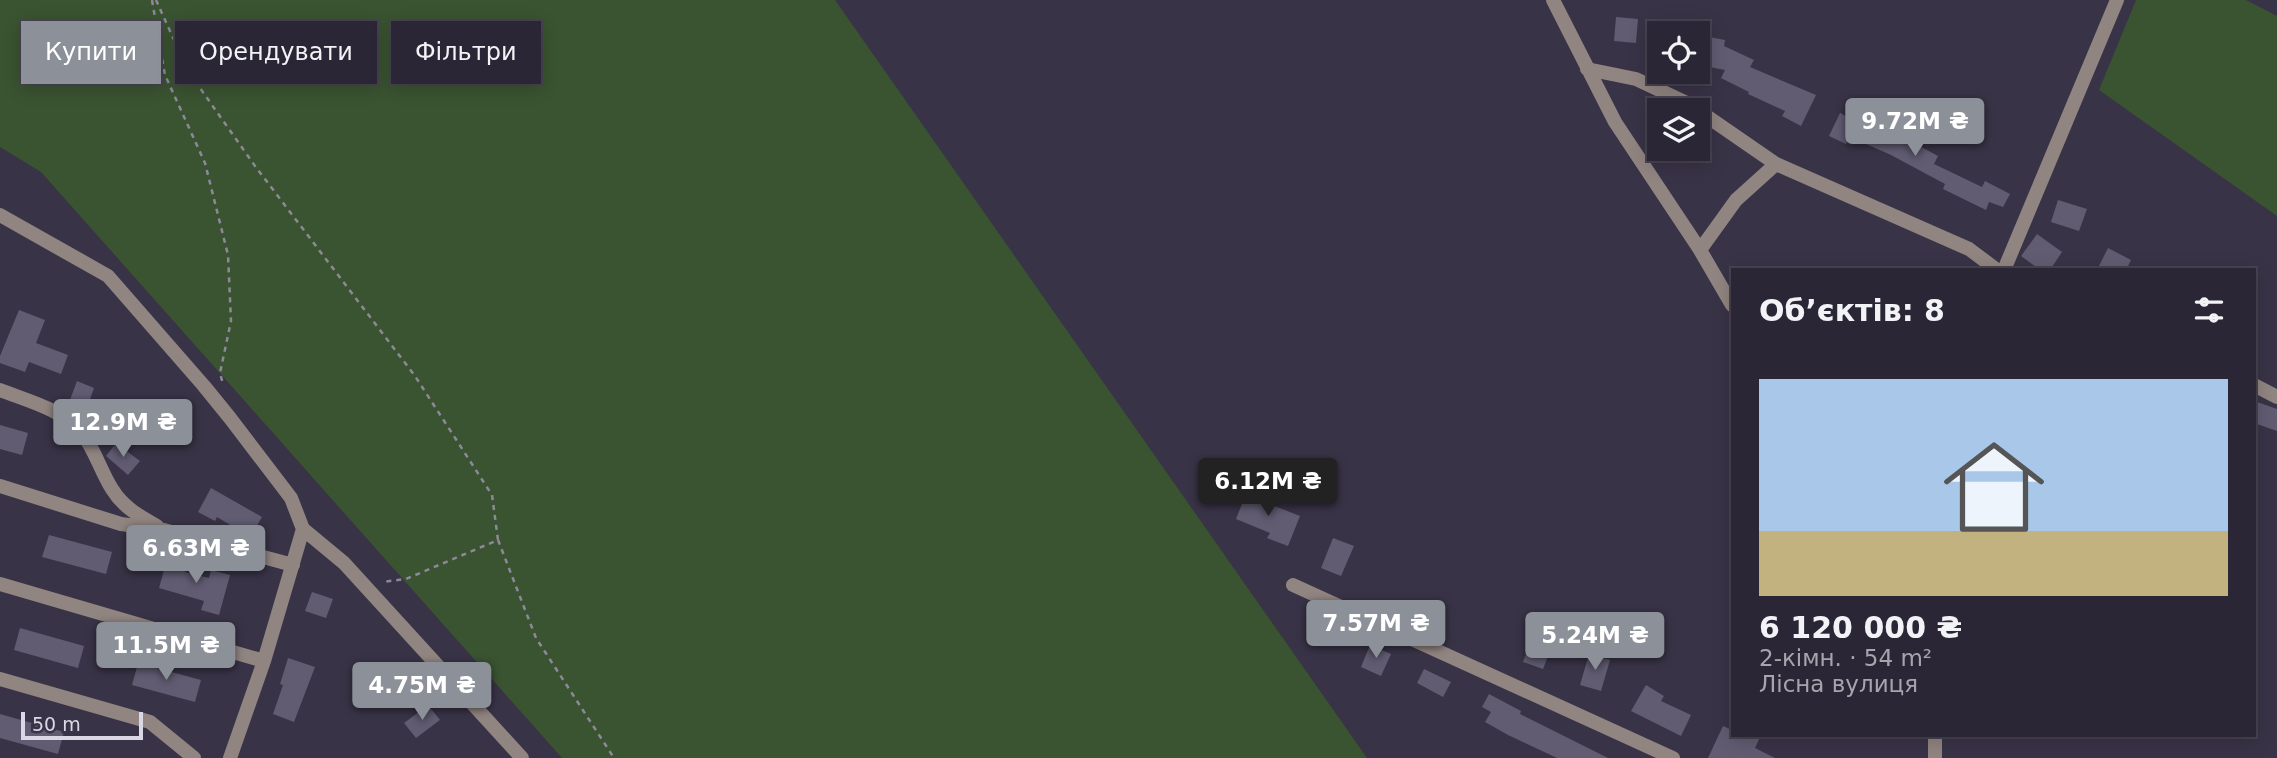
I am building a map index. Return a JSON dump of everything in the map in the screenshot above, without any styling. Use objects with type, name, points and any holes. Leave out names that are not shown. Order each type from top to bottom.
[{"type":"street","points":[[1553,0],[1615,122],[1731,303]]},
{"type":"street","points":[[2005,268],[2117,0]]},
{"type":"street","points":[[1587,69],[1636,79],[1689,104],[1776,164],[1969,249],[1994,268]]},
{"type":"street","points":[[1699,250],[1736,200],[1776,164]]},
{"type":"street","points":[[0,215],[108,276],[230,418],[291,498],[303,529],[344,563],[522,758]]},
{"type":"street","points":[[2256,386],[2277,397]]},
{"type":"street","points":[[0,390],[62,415],[81,432],[99,459],[107,480],[119,498],[132,512],[164,530]]},
{"type":"street","points":[[0,486],[121,524],[164,530],[293,565]]},
{"type":"street","points":[[230,758],[264,661],[303,529]]},
{"type":"street","points":[[0,584],[264,661]]},
{"type":"street","points":[[1293,584],[1673,758]]},
{"type":"street","points":[[0,679],[150,722],[194,758]]},
{"type":"street","points":[[1935,737],[1935,758]]},
{"type":"path","points":[[154,0],[165,75],[205,163],[228,255],[231,321],[220,373],[223,385]]},
{"type":"path","points":[[154,0],[188,71],[255,166],[415,376],[492,495],[498,540],[536,638],[614,758]]},
{"type":"path","points":[[363,583],[407,579],[498,540]]},
{"type":"green space","points":[[0,0],[835,0],[1367,758],[562,758],[41,172],[0,147]]},
{"type":"green space","points":[[2136,0],[2246,0],[2277,16],[2277,216],[2099,90]]},
{"type":"building","points":[[1616,17],[1638,19],[1636,43],[1614,41]]},
{"type":"building","points":[[1710,37],[1725,40],[1724,46],[1754,60],[1750,67],[1816,95],[1801,126],[1782,116],[1785,111],[1721,78],[1725,70],[1710,67]]},
{"type":"building","points":[[1840,113],[1870,128],[1877,113],[1905,127],[1901,136],[1938,156],[1934,164],[1982,187],[1985,181],[2010,194],[2003,207],[1989,202],[1986,210],[1943,189],[1945,184],[1891,155],[1850,137],[1846,144],[1829,136]]},
{"type":"building","points":[[2058,200],[2087,209],[2079,231],[2051,222]]},
{"type":"building","points":[[2037,234],[2062,252],[2051,268],[2037,268],[2021,256]]},
{"type":"building","points":[[2108,248],[2131,260],[2127,268],[2098,268]]},
{"type":"building","points":[[19,310],[45,320],[36,343],[68,355],[61,374],[29,362],[25,372],[0,363],[0,356]]},
{"type":"building","points":[[77,381],[94,388],[85,414],[67,408]]},
{"type":"building","points":[[2256,402],[2277,409],[2277,431],[2256,424]]},
{"type":"building","points":[[104,415],[129,428],[121,444],[96,431]]},
{"type":"building","points":[[0,425],[28,433],[22,455],[0,449]]},
{"type":"building","points":[[116,443],[140,461],[128,475],[106,456]]},
{"type":"building","points":[[211,488],[262,517],[250,537],[217,517],[215,521],[198,512]]},
{"type":"building","points":[[1248,489],[1269,497],[1267,503],[1300,516],[1288,546],[1267,538],[1270,533],[1236,519]]},
{"type":"building","points":[[49,535],[112,552],[106,574],[42,557]]},
{"type":"building","points":[[1333,538],[1354,546],[1341,576],[1321,568]]},
{"type":"building","points":[[167,559],[187,564],[185,572],[209,578],[211,570],[230,575],[219,615],[201,610],[204,601],[159,588]]},
{"type":"building","points":[[312,592],[333,599],[326,618],[305,611]]},
{"type":"building","points":[[20,628],[84,646],[78,668],[14,650]]},
{"type":"building","points":[[1534,633],[1554,641],[1543,669],[1523,662]]},
{"type":"building","points":[[1370,645],[1391,654],[1381,676],[1361,667]]},
{"type":"building","points":[[1589,654],[1610,660],[1601,691],[1580,685]]},
{"type":"building","points":[[288,658],[315,667],[294,722],[273,714],[283,685],[280,684]]},
{"type":"building","points":[[138,663],[201,680],[195,702],[132,685]]},
{"type":"building","points":[[1424,669],[1451,682],[1443,697],[1417,683]]},
{"type":"building","points":[[1646,685],[1664,696],[1661,701],[1691,715],[1681,736],[1631,711]]},
{"type":"building","points":[[1489,694],[1521,711],[1520,714],[1608,758],[1557,758],[1508,735],[1485,722],[1491,712],[1482,707]]},
{"type":"building","points":[[428,705],[440,720],[416,738],[404,723]]},
{"type":"building","points":[[0,714],[64,732],[58,754],[0,738]]},
{"type":"building","points":[[1723,726],[1731,730],[1731,737],[1760,737],[1755,748],[1775,758],[1708,758]]}]
